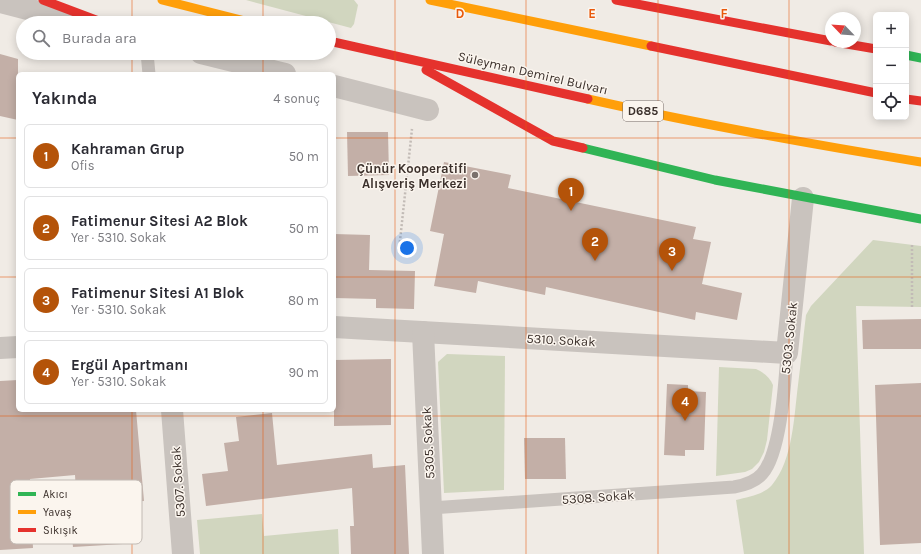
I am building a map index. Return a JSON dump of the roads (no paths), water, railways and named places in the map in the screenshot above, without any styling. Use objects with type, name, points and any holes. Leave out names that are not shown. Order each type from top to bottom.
[{"type":"highway","points":[[43,0],[85,16]]},
{"type":"highway","points":[[162,0],[225,16]]},
{"type":"highway","points":[[431,0],[873,92]]},
{"type":"highway","points":[[616,0],[825,40]]},
{"type":"highway","name":"Süleyman Demirel Bulvarı","points":[[336,43],[639,110],[833,148],[921,162]]},
{"type":"highway","points":[[861,46],[873,48]]},
{"type":"highway","points":[[909,56],[921,58]]},
{"type":"highway","points":[[406,58],[553,141],[668,170],[804,198],[921,218]]},
{"type":"highway","points":[[909,99],[921,100]]},
{"type":"street","points":[[0,2],[55,16]]},
{"type":"street","points":[[229,60],[277,72]]},
{"type":"street","points":[[336,87],[420,108]]},
{"type":"street","name":"5303. Sokak","points":[[787,353],[804,198]]},
{"type":"street","name":"5310. Sokak","points":[[336,327],[787,353]]},
{"type":"street","name":"5305. Sokak","points":[[423,332],[434,554]]},
{"type":"street","points":[[0,348],[16,347]]},
{"type":"street","name":"5307. Sokak","points":[[172,412],[183,554]]},
{"type":"lane","points":[[148,60],[149,72]]},
{"type":"lane","name":"5303. Sokak","points":[[762,475],[772,457],[778,431],[787,353]]},
{"type":"lane","name":"5308. Sokak","points":[[432,508],[734,487],[746,485],[762,475]]},
{"type":"place","name":"Çünür Kooperatifi Alışveriş Merkezi","points":[[475,175]]},
{"type":"place","name":"Kahraman Grup","points":[[571,211]]},
{"type":"place","name":"Fatimenur Sitesi A2 Blok","points":[[595,261]]},
{"type":"place","name":"Fatimenur Sitesi A1 Blok","points":[[672,271]]},
{"type":"place","name":"Ergül Apartmanı","points":[[685,421]]}]
